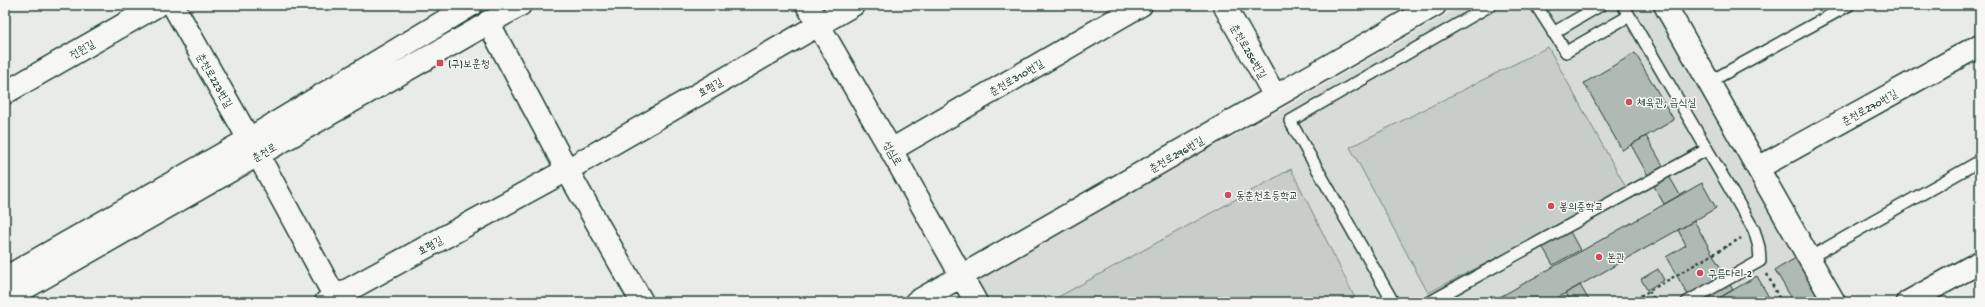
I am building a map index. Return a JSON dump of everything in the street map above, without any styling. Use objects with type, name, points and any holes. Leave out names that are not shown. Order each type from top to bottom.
[{"type":"street","name":"전원길","points":[[5,93],[158,5]]},
{"type":"street","name":"춘천로223번길","points":[[172,5],[254,147]]},
{"type":"street","name":"춘천로","points":[[254,147],[471,5]]},
{"type":"street","name":"춘천로","points":[[5,289],[12,274],[520,5]]},
{"type":"street","name":"성심로","points":[[807,5],[891,150],[976,302]]},
{"type":"street","name":"효평길","points":[[254,147],[331,299],[567,170],[854,5]]},
{"type":"street","name":"춘천로310번길","points":[[891,150],[1141,5]]},
{"type":"street","name":"춘천로256번길","points":[[1224,5],[1275,96]]},
{"type":"street","name":"춘천로296번길","points":[[916,302],[1435,5]]},
{"type":"street","points":[[1665,5],[1834,302]]},
{"type":"street","points":[[488,22],[638,300]]},
{"type":"street","name":"춘천로270번길","points":[[1758,168],[1980,45]]},
{"type":"street","points":[[1908,302],[1980,262]]},
{"type":"lane","points":[[1393,302],[1290,121],[1491,5]]},
{"type":"lane","points":[[1536,5],[1566,52],[1629,16]]},
{"type":"lane","points":[[1552,32],[1601,5]]},
{"type":"lane","points":[[1623,5],[1706,150],[1754,230],[1760,247],[1760,261],[1687,302]]},
{"type":"lane","points":[[1709,82],[1849,5]]},
{"type":"lane","points":[[1430,302],[1706,150]]},
{"type":"lane","points":[[1809,258],[1980,161]]},
{"type":"path","points":[[1630,302],[1754,230]]},
{"type":"path","points":[[1760,261],[1782,302]]},
{"type":"path","points":[[1649,291],[1656,302]]},
{"type":"shaded area","name":"봉의중학교","points":[[1463,5],[1653,5],[1823,302],[986,302],[973,280],[1281,110]]},
{"type":"shaded area","points":[[1548,47],[1628,191],[1428,293],[1350,147]]},
{"type":"shaded area","points":[[1291,169],[1357,302],[1049,302]]},
{"type":"building","name":"체육관, 급식실","points":[[1635,53],[1674,120],[1622,150],[1584,83]]},
{"type":"building","points":[[1646,136],[1680,195],[1664,204],[1631,145]]},
{"type":"building","name":"본관","points":[[1702,183],[1716,208],[1694,221],[1550,302],[1491,302]]},
{"type":"building","name":"구름다리-2","points":[[1694,221],[1733,290],[1712,302],[1692,302],[1666,257],[1686,245],[1678,230]]},
{"type":"building","points":[[1568,228],[1580,250],[1553,265],[1541,244]]},
{"type":"building","points":[[1796,258],[1823,302],[1794,302],[1775,270]]},
{"type":"building","points":[[1658,269],[1664,280],[1647,290],[1641,279]]},
{"type":"building","points":[[1757,276],[1771,301],[1712,302],[1733,290]]},
{"type":"building","points":[[1580,285],[1590,302],[1571,302],[1566,293]]},
{"type":"place","name":"(구)보훈청","points":[[440,63]]},
{"type":"place","name":"체육관, 급식실","points":[[1629,102]]},
{"type":"place","name":"동춘천초등학교","points":[[1228,195]]},
{"type":"place","name":"봉의중학교","points":[[1551,206]]},
{"type":"place","name":"본관","points":[[1599,257]]},
{"type":"place","name":"구름다리-2","points":[[1700,273]]}]
